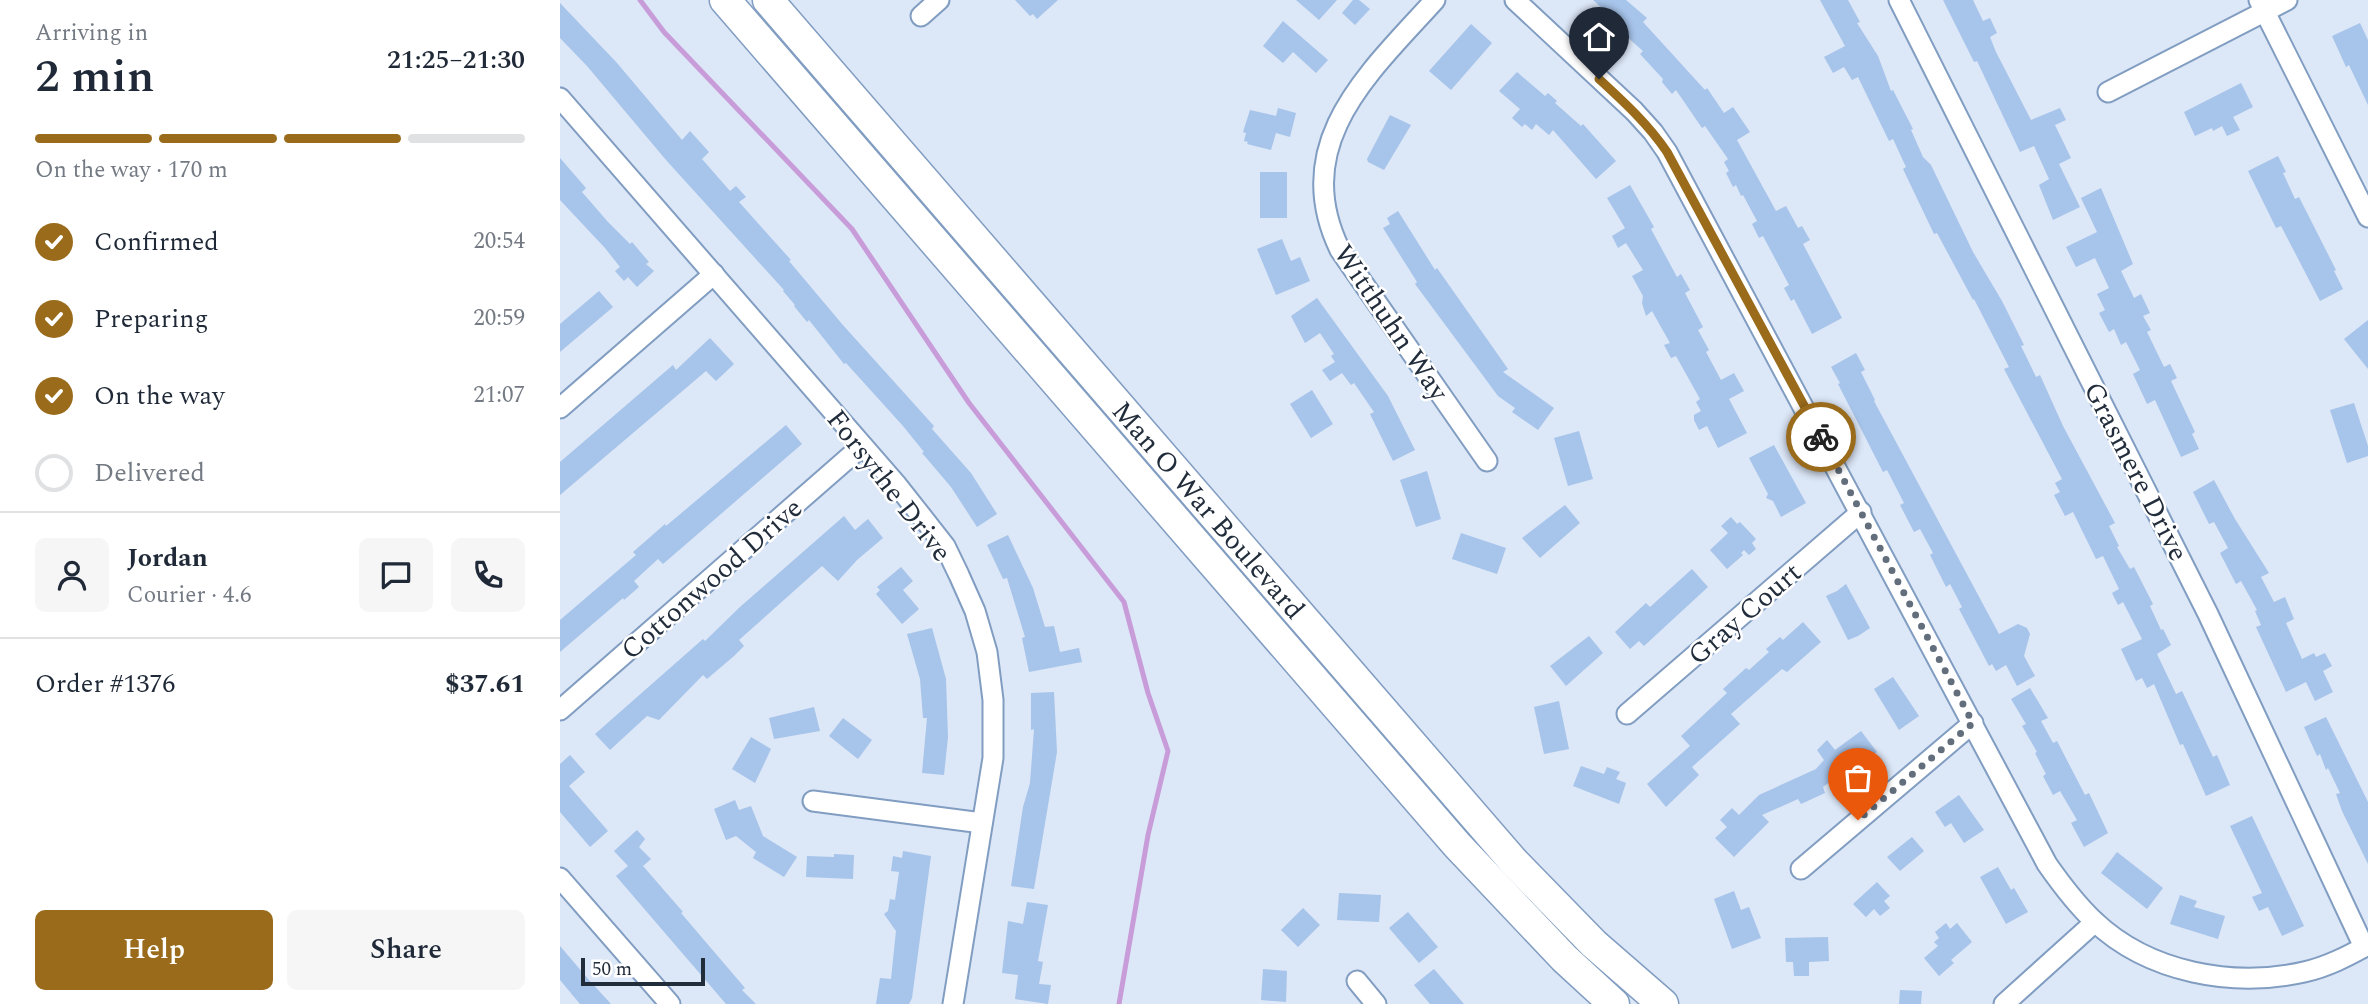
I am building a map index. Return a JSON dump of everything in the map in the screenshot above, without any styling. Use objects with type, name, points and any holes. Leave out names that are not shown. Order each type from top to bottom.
[{"type":"main road","name":"Man O War Boulevard","points":[[725,0],[1465,853],[1564,958],[1614,1004]]},
{"type":"main road","name":"Man O War Boulevard","points":[[768,0],[1514,862],[1594,944],[1663,1004]]},
{"type":"street","points":[[920,16],[939,0]]},
{"type":"street","name":"Witthuhn Way","points":[[1435,0],[1356,89],[1344,108],[1333,132],[1327,156],[1324,198],[1334,238],[1340,250],[1487,461]]},
{"type":"street","points":[[1515,0],[1634,111],[1653,132],[1681,175],[2047,864],[2066,891],[2095,922],[2123,943],[2165,964],[2218,977],[2255,978],[2305,972],[2336,962],[2366,946]]},
{"type":"street","name":"Grasmere Drive","points":[[1899,0],[2203,603],[2366,946]]},
{"type":"street","points":[[2108,92],[2262,6],[2287,0]]},
{"type":"street","points":[[2262,6],[2368,217]]},
{"type":"street","name":"Forsythe Drive","points":[[561,102],[897,485],[945,546],[975,611],[986,652],[994,714],[993,758],[953,1004]]},
{"type":"street","points":[[560,408],[714,274]]},
{"type":"street","name":"Cottonwood Drive","points":[[560,710],[862,446]]},
{"type":"street","name":"Gray Court","points":[[1627,714],[1861,512]]},
{"type":"street","points":[[1801,869],[1973,723]]},
{"type":"street","points":[[813,801],[982,823]]},
{"type":"street","points":[[560,878],[670,1004]]},
{"type":"street","points":[[2004,1004],[2095,922]]},
{"type":"street","points":[[1356,981],[1376,1004]]},
{"type":"building","points":[[1015,0],[1058,0],[1037,19],[1033,14],[1030,16]]},
{"type":"building","points":[[1296,0],[1337,0],[1319,20]]},
{"type":"building","points":[[1353,0],[1359,0],[1370,9],[1355,25],[1342,13]]},
{"type":"building","points":[[1593,0],[1626,0],[1647,18],[1643,22],[1705,90],[1707,88],[1724,113],[1733,107],[1750,132],[1737,140],[1776,211],[1786,206],[1798,228],[1802,226],[1810,240],[1803,244],[1842,318],[1812,334],[1794,299],[1791,301],[1784,288],[1789,285],[1763,236],[1759,238],[1752,224],[1757,221],[1743,195],[1741,196],[1736,185],[1733,187],[1726,173],[1729,171],[1724,162],[1728,159],[1705,126],[1702,128],[1676,90],[1672,94],[1662,82],[1663,79],[1640,54],[1643,51],[1601,14],[1604,10]]},
{"type":"building","points":[[1820,0],[1848,0],[1860,22],[1857,23],[1878,56],[1891,91],[1893,90],[1913,129],[1911,130],[1923,157],[1931,165],[1973,252],[2024,345],[2021,346],[2036,377],[2040,375],[2063,426],[2115,523],[2109,526],[2119,546],[2117,547],[2130,569],[2134,567],[2153,604],[2150,606],[2161,630],[2163,629],[2171,645],[2157,654],[2176,694],[2182,691],[2213,757],[2217,755],[2230,785],[2206,796],[2183,744],[2180,745],[2154,684],[2147,688],[2142,678],[2136,681],[2121,649],[2142,639],[2123,602],[2118,605],[2112,593],[2119,589],[2103,556],[2096,559],[2073,512],[2065,516],[2054,495],[2060,492],[2055,483],[2062,479],[2004,369],[2009,367],[1974,299],[1937,233],[1934,234],[1903,169],[1906,167],[1893,139],[1889,141],[1858,77],[1852,80],[1844,67],[1833,73],[1824,57],[1845,46]]},
{"type":"building","points":[[1943,0],[1973,0],[1983,21],[1990,18],[1997,33],[1990,37],[1996,52],[2031,120],[2060,108],[2066,120],[2055,125],[2071,158],[2059,164],[2080,207],[2053,220],[2039,185],[2049,179],[2034,146],[2020,152],[1977,61],[1974,62]]},
{"type":"building","points":[[560,3],[617,63],[682,140],[690,131],[709,152],[702,159],[730,191],[736,186],[746,197],[739,202],[791,260],[789,261],[842,324],[934,426],[932,429],[971,473],[997,514],[977,527],[951,487],[903,426],[846,363],[844,364],[809,320],[807,322],[794,306],[784,290],[560,38]]},
{"type":"building","points":[[1283,21],[1328,60],[1316,73],[1293,52],[1283,63],[1263,46]]},
{"type":"building","points":[[2360,23],[2368,40],[2368,105],[2332,36]]},
{"type":"building","points":[[1471,24],[1492,43],[1451,90],[1429,71]]},
{"type":"building","points":[[1517,72],[1545,96],[1548,93],[1557,101],[1555,103],[1581,126],[1583,124],[1616,161],[1596,179],[1553,130],[1549,135],[1536,124],[1532,130],[1525,124],[1522,127],[1512,118],[1520,109],[1499,91]]},
{"type":"building","points":[[2241,83],[2253,107],[2233,117],[2240,130],[2227,136],[2222,126],[2195,136],[2184,112]]},
{"type":"building","points":[[1278,108],[1296,113],[1290,137],[1276,133],[1271,150],[1247,144],[1248,142],[1244,141],[1246,133],[1243,132],[1250,110],[1276,116]]},
{"type":"building","points":[[1390,115],[1411,125],[1384,170],[1367,159]]},
{"type":"building","points":[[2278,156],[2295,199],[2299,197],[2343,289],[2320,301],[2281,226],[2276,228],[2248,171]]},
{"type":"building","points":[[560,158],[586,188],[582,192],[649,262],[646,264],[654,271],[637,287],[628,277],[624,281],[615,271],[620,267],[560,200]]},
{"type":"building","points":[[1260,172],[1287,172],[1287,218],[1260,218]]},
{"type":"building","points":[[1630,185],[1654,227],[1651,229],[1677,277],[1681,274],[1690,290],[1685,293],[1703,327],[1698,330],[1721,380],[1734,373],[1744,391],[1729,399],[1747,433],[1718,448],[1707,426],[1699,430],[1694,420],[1694,415],[1701,411],[1696,402],[1700,399],[1676,356],[1671,358],[1664,345],[1670,343],[1652,311],[1646,316],[1643,296],[1632,276],[1643,270],[1626,243],[1618,248],[1612,236],[1625,228],[1607,198]]},
{"type":"building","points":[[2101,188],[2133,264],[2121,271],[2134,298],[2141,294],[2150,313],[2143,316],[2151,330],[2147,332],[2164,367],[2170,364],[2177,378],[2171,381],[2195,432],[2192,434],[2199,449],[2181,457],[2155,400],[2147,404],[2133,374],[2140,370],[2126,342],[2121,345],[2114,329],[2109,332],[2099,313],[2105,310],[2097,294],[2109,288],[2095,258],[2076,267],[2066,247],[2097,232],[2081,198]]},
{"type":"building","points":[[1398,211],[1435,270],[1437,268],[1508,369],[1503,372],[1554,408],[1538,430],[1512,412],[1515,408],[1498,396],[1415,284],[1417,282],[1383,228],[1390,224],[1387,218]]},
{"type":"building","points":[[1282,239],[1291,261],[1300,257],[1310,281],[1276,295],[1257,249]]},
{"type":"building","points":[[599,291],[613,307],[560,352],[560,324]]},
{"type":"building","points":[[1317,298],[1388,396],[1415,450],[1393,461],[1370,414],[1374,412],[1354,383],[1351,385],[1342,373],[1330,381],[1322,370],[1335,362],[1331,356],[1334,354],[1320,333],[1305,343],[1291,316]]},
{"type":"building","points":[[2368,320],[2368,369],[2344,339]]},
{"type":"building","points":[[710,338],[734,364],[716,381],[706,371],[560,495],[560,462],[673,365],[676,370]]},
{"type":"building","points":[[1856,353],[1865,370],[1861,372],[1874,401],[1999,634],[2018,624],[2027,628],[2030,634],[2024,656],[2035,676],[2017,686],[2006,665],[1996,671],[1992,664],[1989,666],[1959,609],[1962,607],[1950,584],[1946,587],[1920,529],[1914,532],[1900,505],[1904,503],[1887,470],[1883,472],[1838,384],[1840,383],[1831,367]]},
{"type":"building","points":[[1312,390],[1333,424],[1311,438],[1290,404]]},
{"type":"building","points":[[2354,403],[2368,446],[2368,456],[2347,463],[2330,410]]},
{"type":"building","points":[[786,425],[802,444],[663,564],[658,559],[634,581],[639,587],[560,652],[560,620],[636,555],[633,552],[665,524],[666,526]]},
{"type":"building","points":[[1579,431],[1593,479],[1568,486],[1554,438]]},
{"type":"building","points":[[1774,445],[1806,503],[1781,517],[1773,501],[1766,498],[1768,494],[1749,458]]},
{"type":"building","points":[[1427,471],[1441,519],[1416,527],[1400,480]]},
{"type":"building","points":[[2214,480],[2269,573],[2261,577],[2274,602],[2285,597],[2294,619],[2286,623],[2302,659],[2314,653],[2316,657],[2325,653],[2332,666],[2323,671],[2333,692],[2315,701],[2306,682],[2286,692],[2256,627],[2261,625],[2255,611],[2257,610],[2241,581],[2236,584],[2220,553],[2228,548],[2214,522],[2209,524],[2193,492]]},
{"type":"building","points":[[1565,505],[1580,523],[1540,558],[1522,538]]},
{"type":"building","points":[[844,516],[855,530],[868,519],[883,538],[838,581],[822,566],[739,640],[744,646],[734,656],[707,679],[703,675],[659,720],[647,716],[610,750],[595,734],[703,639],[705,641]]},
{"type":"building","points":[[1731,517],[1737,524],[1740,522],[1756,539],[1752,543],[1756,549],[1749,555],[1744,550],[1741,553],[1743,555],[1727,569],[1710,550],[1728,533],[1721,526]]},
{"type":"building","points":[[1461,533],[1506,548],[1497,574],[1452,559]]},
{"type":"building","points":[[1008,535],[1033,588],[1045,627],[1054,626],[1060,652],[1079,648],[1082,662],[1029,672],[1022,638],[1025,637],[1007,578],[1003,579],[987,545]]},
{"type":"building","points":[[901,567],[913,581],[903,590],[919,609],[902,624],[876,594],[880,590],[877,587]]},
{"type":"building","points":[[1692,569],[1708,587],[1644,646],[1639,641],[1630,649],[1615,632],[1646,603],[1650,607]]},
{"type":"building","points":[[1846,584],[1870,628],[1848,640],[1826,596]]},
{"type":"building","points":[[1803,622],[1821,642],[1787,672],[1782,669],[1731,714],[1740,724],[1692,767],[1699,775],[1666,807],[1647,784],[1690,746],[1681,736],[1727,693],[1723,689],[1769,652],[1766,649],[1780,637],[1783,640]]},
{"type":"building","points":[[932,628],[946,679],[948,737],[944,775],[922,773],[927,718],[923,718],[920,679],[907,634]]},
{"type":"building","points":[[1589,636],[1603,653],[1566,686],[1550,666]]},
{"type":"building","points":[[1893,677],[1919,716],[1899,730],[1874,689]]},
{"type":"building","points":[[2030,688],[2048,718],[2041,721],[2053,743],[2057,741],[2085,795],[2089,793],[2108,833],[2084,847],[2071,823],[2077,820],[2060,791],[2053,795],[2043,776],[2046,774],[2035,753],[2037,752],[2022,726],[2026,724],[2011,699]]},
{"type":"building","points":[[1054,692],[1057,752],[1034,889],[1011,886],[1023,807],[1030,783],[1034,729],[1031,730],[1031,693]]},
{"type":"building","points":[[1559,701],[1569,749],[1544,754],[1534,707]]},
{"type":"building","points":[[814,707],[820,731],[774,739],[769,718]]},
{"type":"building","points":[[2326,717],[2368,802],[2368,864],[2342,811],[2336,794],[2340,793],[2320,754],[2317,756],[2304,727]]},
{"type":"building","points":[[843,718],[872,740],[858,759],[829,736]]},
{"type":"building","points":[[1861,731],[1877,752],[1850,770],[1848,768],[1823,787],[1825,793],[1801,804],[1798,799],[1762,815],[1769,822],[1734,857],[1715,838],[1727,827],[1720,820],[1732,808],[1739,815],[1759,795],[1816,769],[1824,760],[1817,750],[1827,740],[1835,750]]},
{"type":"building","points":[[751,737],[771,749],[755,783],[732,769]]},
{"type":"building","points":[[570,755],[585,772],[569,786],[608,831],[590,847],[560,812],[560,764]]},
{"type":"building","points":[[1581,766],[1604,774],[1607,767],[1620,772],[1616,779],[1626,783],[1619,804],[1573,786]]},
{"type":"building","points":[[1959,795],[1984,830],[1964,843],[1951,823],[1945,827],[1935,812]]},
{"type":"building","points":[[735,800],[739,810],[751,806],[763,836],[797,857],[784,877],[753,858],[756,852],[736,836],[726,840],[714,809]]},
{"type":"building","points":[[2252,816],[2304,926],[2282,936],[2268,907],[2259,911],[2252,897],[2262,893],[2230,826]]},
{"type":"building","points":[[637,830],[645,839],[639,847],[651,859],[643,866],[756,1004],[726,1004],[616,876],[628,866],[614,851]]},
{"type":"building","points":[[1912,837],[1924,851],[1900,871],[1887,857]]},
{"type":"building","points":[[903,851],[931,856],[912,998],[909,1004],[876,1004],[880,978],[891,979],[896,931],[884,914],[888,911],[890,899],[895,900],[899,872],[891,871],[893,856],[902,858]]},
{"type":"building","points":[[2117,852],[2163,888],[2147,909],[2101,873]]},
{"type":"building","points":[[834,854],[854,855],[853,879],[806,877],[807,856],[834,857]]},
{"type":"building","points":[[1998,867],[2028,912],[2006,924],[1980,877]]},
{"type":"building","points":[[1877,882],[1890,896],[1884,901],[1890,908],[1880,916],[1874,909],[1866,917],[1853,904]]},
{"type":"building","points":[[1734,891],[1741,910],[1749,907],[1761,938],[1732,949],[1714,899]]},
{"type":"building","points":[[1339,893],[1381,895],[1379,922],[1337,920]]},
{"type":"building","points":[[2180,895],[2197,901],[2194,907],[2225,916],[2218,939],[2170,924]]},
{"type":"building","points":[[1027,902],[1048,905],[1038,961],[1043,962],[1039,984],[1051,985],[1048,1004],[1015,999],[1018,975],[1002,973],[1008,921],[1023,924]]},
{"type":"building","points":[[1303,908],[1320,925],[1298,947],[1281,930]]},
{"type":"building","points":[[1408,912],[1438,947],[1419,963],[1389,928]]},
{"type":"building","points":[[1946,923],[1950,929],[1957,923],[1972,942],[1951,960],[1954,963],[1939,976],[1924,958],[1938,946],[1934,942],[1939,938],[1935,932]]},
{"type":"building","points":[[1828,937],[1829,961],[1809,962],[1809,976],[1794,976],[1793,962],[1786,962],[1785,938]]},
{"type":"building","points":[[560,946],[611,1004],[580,1004],[560,980]]},
{"type":"building","points":[[1263,969],[1287,971],[1286,1002],[1261,1000]]},
{"type":"building","points":[[1434,969],[1464,1004],[1430,1004],[1414,985]]},
{"type":"building","points":[[1900,990],[1922,991],[1921,1004],[1899,1004]]},
{"type":"waterway","points":[[640,0],[664,32],[852,229],[969,403],[1124,602],[1148,693],[1168,751],[1148,835],[1119,1004]]},
{"type":"way so far","points":[[1821,437],[1973,723],[1858,820]]},
{"type":"route","points":[[1599,79],[1634,111],[1667,152],[1821,437]]}]
